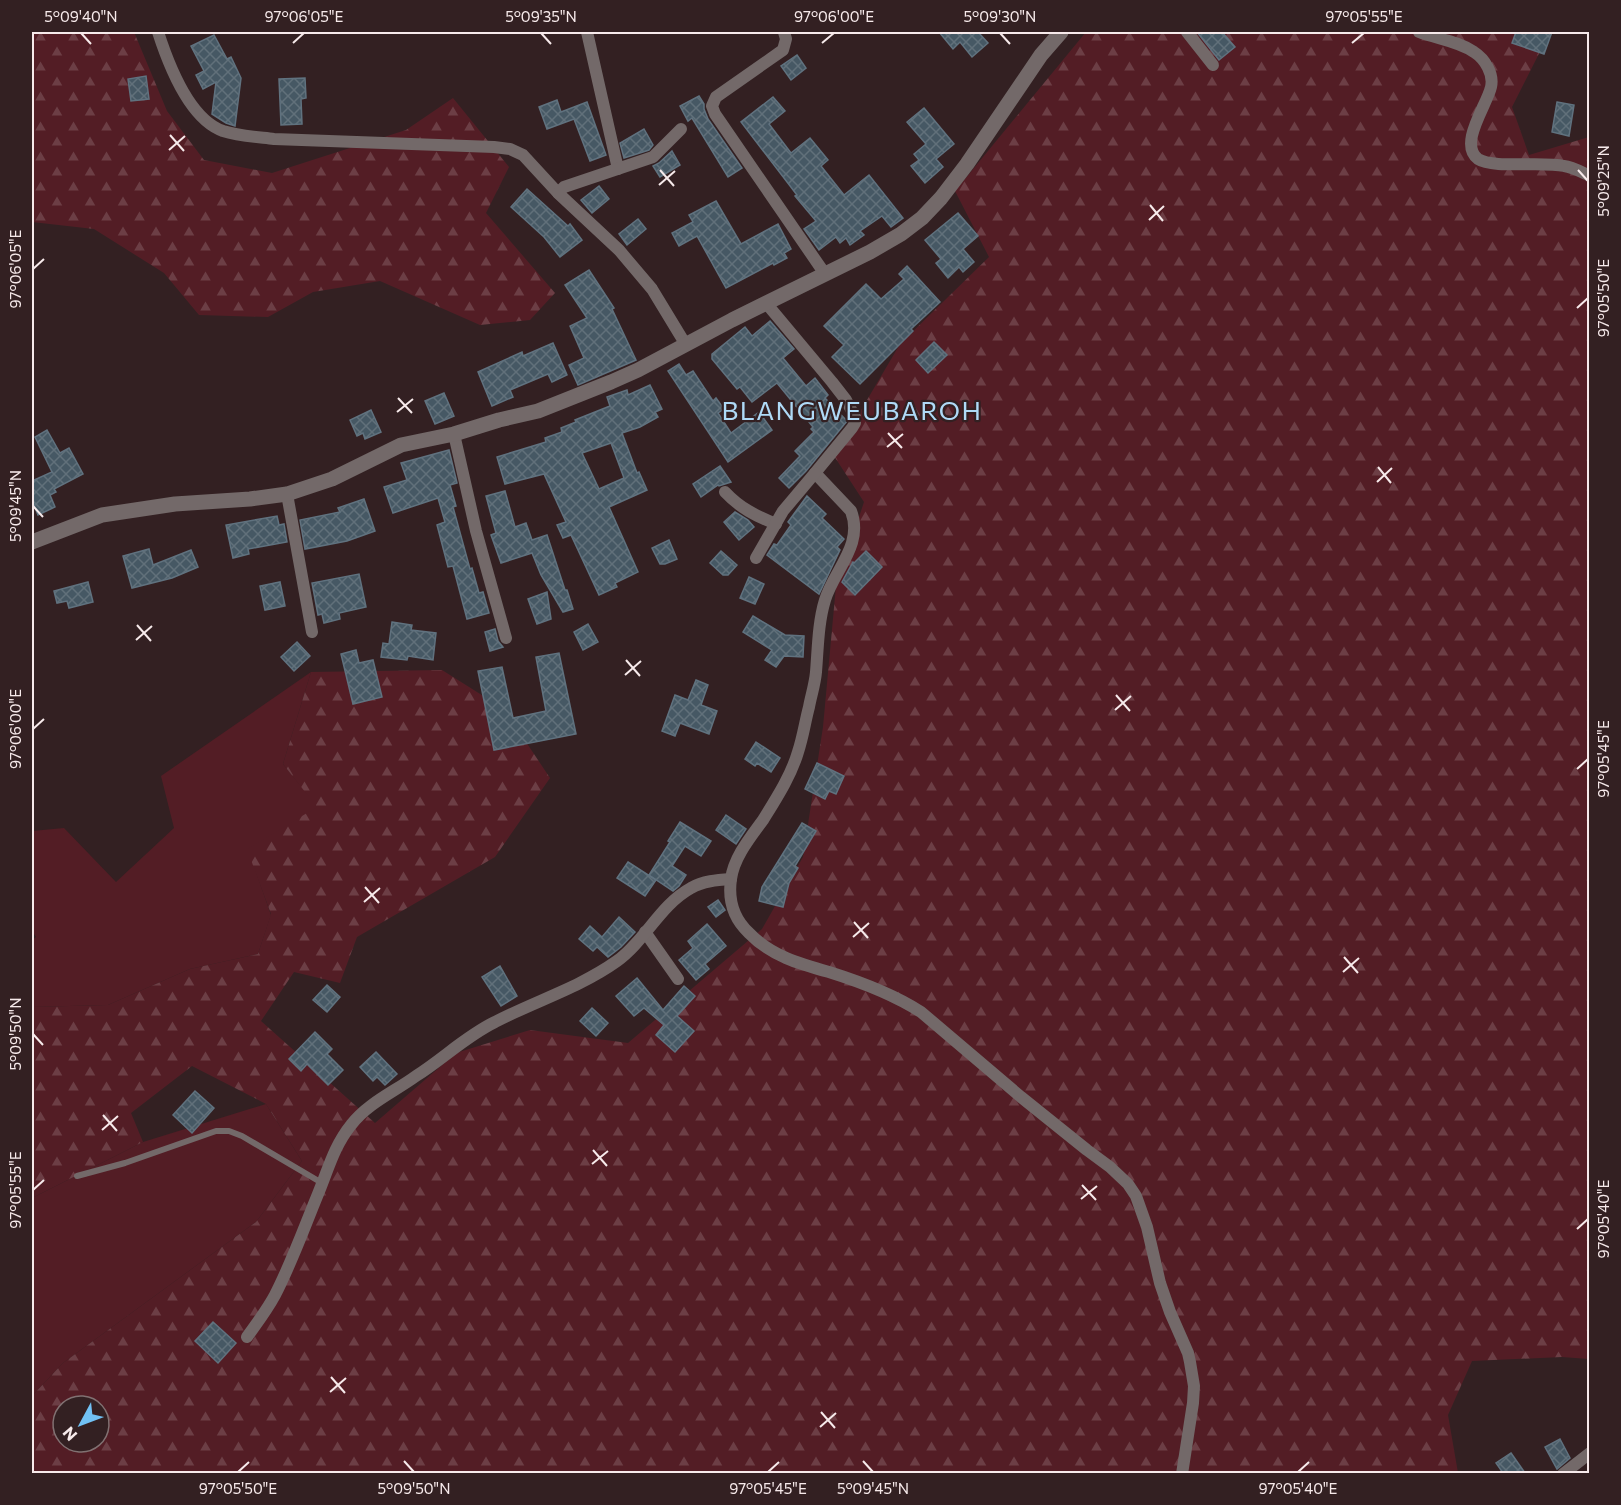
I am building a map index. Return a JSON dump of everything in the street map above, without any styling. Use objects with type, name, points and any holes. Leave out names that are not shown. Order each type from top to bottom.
[{"type":"street","points":[[159,32],[186,96],[208,124],[222,131],[274,139],[482,146],[510,149],[523,155],[558,193],[619,250],[652,289],[686,345]]},
{"type":"street","points":[[586,32],[618,169]]},
{"type":"street","points":[[784,32],[786,39],[783,50],[716,97],[712,106],[715,114],[825,274]]},
{"type":"street","points":[[32,542],[102,515],[176,504],[287,494],[332,479],[401,445],[454,434],[538,411],[638,369],[870,252],[901,234],[922,218],[967,164],[1041,55],[1061,32]]},
{"type":"street","points":[[1187,32],[1214,65]]},
{"type":"street","points":[[1419,32],[1460,45],[1475,53],[1484,60],[1492,77],[1491,87],[1470,143],[1471,151],[1477,158],[1494,164],[1565,166],[1590,176]]},
{"type":"street","points":[[558,193],[564,187],[653,157],[681,129]]},
{"type":"street","points":[[756,558],[788,505],[855,423],[853,411],[832,382],[766,303]]},
{"type":"street","points":[[454,434],[476,531],[506,638]]},
{"type":"street","points":[[815,473],[851,512],[854,536],[850,552],[827,592],[822,609],[816,674],[798,752],[781,790],[739,856],[731,879],[731,900],[737,918],[748,933],[764,947],[784,958],[873,988],[913,1007],[1128,1184],[1140,1204],[1158,1276],[1190,1362],[1194,1386],[1193,1403],[1182,1473]]},
{"type":"street","points":[[725,492],[746,510],[776,524]]},
{"type":"street","points":[[287,494],[312,632]]},
{"type":"street","points":[[247,1337],[268,1306],[283,1277],[323,1183],[332,1154],[341,1137],[366,1109],[416,1077],[485,1027],[579,984],[620,959],[673,902],[692,887],[731,879]]},
{"type":"street","points":[[645,932],[678,979]]},
{"type":"street","points":[[1563,1473],[1590,1454]]},
{"type":"lane","points":[[77,1176],[125,1164],[216,1131],[229,1131],[242,1136],[323,1183]]},
{"type":"green space","points":[[32,32],[134,32],[167,111],[204,160],[272,173],[406,130],[453,98],[509,167],[486,213],[555,293],[530,320],[480,325],[380,281],[313,292],[268,317],[199,315],[164,273],[94,229],[32,222]]},
{"type":"green space","points":[[1086,32],[1310,32],[1320,34],[1324,32],[1550,32],[1512,107],[1529,155],[1589,137],[1589,1359],[1562,1357],[1472,1361],[1448,1415],[1458,1473],[32,1473],[32,1396],[63,1363],[256,1222],[302,1161],[266,1104],[192,1066],[131,1113],[143,1142],[32,1198],[32,1007],[108,1005],[190,969],[258,954],[271,914],[247,849],[317,807],[283,764],[311,672],[442,670],[504,709],[550,778],[495,857],[357,937],[340,983],[294,972],[261,1021],[375,1123],[456,1053],[530,1030],[628,1043],[762,929],[803,857],[823,727],[836,586],[864,502],[834,456],[900,344],[989,257],[955,191]]},
{"type":"green space","points":[[311,672],[283,764],[318,807],[248,849],[271,915],[258,954],[190,969],[108,1005],[32,1007],[32,940],[36,937],[32,931],[32,831],[64,828],[116,882],[174,828],[161,776]]},
{"type":"green space","points":[[266,1104],[302,1161],[256,1222],[63,1363],[32,1396],[32,1198],[143,1142]]},
{"type":"building","points":[[939,32],[978,32],[988,43],[972,57],[960,42],[953,49]]},
{"type":"building","points":[[1197,32],[1222,32],[1235,47],[1219,60]]},
{"type":"building","points":[[1516,32],[1552,32],[1544,54],[1512,43]]},
{"type":"building","points":[[214,35],[227,59],[231,57],[241,78],[235,126],[212,114],[216,82],[203,89],[196,75],[204,71],[191,46]]},
{"type":"building","points":[[797,55],[806,68],[791,80],[781,66]]},
{"type":"building","points":[[146,76],[149,99],[131,101],[128,79]]},
{"type":"building","points":[[305,78],[306,98],[301,99],[302,124],[281,125],[279,79]]},
{"type":"building","points":[[699,96],[708,119],[742,168],[728,177],[692,118],[688,121],[680,106]]},
{"type":"building","points":[[773,97],[785,111],[769,124],[791,153],[810,138],[828,160],[821,166],[844,195],[869,175],[903,218],[891,227],[882,216],[860,231],[864,235],[850,245],[846,238],[840,243],[836,237],[819,250],[804,229],[816,221],[741,122]]},
{"type":"building","points":[[557,100],[561,112],[587,102],[606,155],[590,161],[574,119],[547,129],[539,107]]},
{"type":"building","points":[[1557,102],[1574,105],[1569,136],[1552,132]]},
{"type":"building","points":[[924,108],[954,144],[936,159],[943,167],[925,183],[911,166],[919,160],[914,154],[926,144],[907,122]]},
{"type":"building","points":[[644,129],[653,145],[649,150],[624,158],[620,143]]},
{"type":"building","points":[[672,151],[680,165],[660,177],[653,166]]},
{"type":"building","points":[[599,186],[609,199],[592,213],[581,200]]},
{"type":"building","points":[[527,189],[568,226],[570,224],[582,240],[560,257],[544,237],[511,207]]},
{"type":"building","points":[[716,201],[741,244],[778,224],[791,249],[784,253],[787,258],[726,288],[697,236],[679,246],[672,233],[693,222],[689,215]]},
{"type":"building","points":[[958,213],[978,236],[963,249],[974,262],[963,272],[959,267],[948,278],[936,263],[941,259],[925,240]]},
{"type":"building","points":[[638,219],[646,229],[627,245],[619,234]]},
{"type":"building","points":[[907,266],[940,302],[911,329],[913,331],[860,384],[832,357],[844,345],[824,326],[866,284],[881,299],[904,279],[899,274]]},
{"type":"building","points":[[589,270],[614,308],[612,309],[636,360],[578,385],[569,365],[584,358],[570,326],[587,318],[565,285]]},
{"type":"building","points":[[770,321],[794,349],[783,358],[806,386],[815,378],[828,395],[825,398],[847,421],[789,488],[779,478],[800,456],[795,451],[814,432],[811,429],[813,427],[777,383],[752,402],[740,387],[737,389],[712,359],[712,354],[745,327],[752,336]]},
{"type":"building","points":[[934,342],[947,355],[928,373],[916,360]]},
{"type":"building","points":[[553,343],[567,375],[552,382],[548,374],[510,390],[513,397],[492,406],[478,372],[522,352],[523,356]]},
{"type":"building","points":[[679,364],[686,375],[693,371],[713,401],[716,398],[724,409],[718,413],[731,433],[759,412],[772,430],[728,462],[668,371]]},
{"type":"building","points":[[650,385],[662,409],[655,412],[658,417],[640,427],[622,433],[637,473],[639,472],[647,490],[609,507],[638,572],[615,583],[617,587],[599,595],[571,535],[563,538],[557,525],[566,522],[544,474],[505,484],[497,457],[546,442],[545,438],[562,432],[561,428],[576,422],[575,420],[610,406],[607,397],[627,390],[628,395]],"holes":[[[611,443],[624,478],[599,489],[582,453]]]},
{"type":"building","points":[[444,393],[454,416],[435,424],[425,401]]},
{"type":"building","points":[[371,410],[381,432],[365,439],[363,433],[357,436],[350,420]]},
{"type":"building","points":[[47,430],[60,453],[69,448],[83,474],[54,489],[56,492],[50,495],[55,507],[38,515],[32,500],[32,481],[52,472],[35,437]]},
{"type":"building","points":[[449,450],[457,483],[450,485],[456,506],[453,507],[470,569],[472,568],[479,593],[483,592],[489,613],[467,619],[453,566],[448,567],[437,525],[445,522],[438,498],[393,513],[384,487],[407,480],[401,463]]},
{"type":"building","points":[[720,466],[731,482],[718,485],[701,497],[693,484]]},
{"type":"building","points":[[505,491],[515,527],[526,523],[532,540],[547,535],[573,609],[563,612],[541,575],[532,553],[501,563],[491,535],[496,533],[486,496]]},
{"type":"building","points":[[807,496],[826,514],[822,518],[844,539],[837,547],[840,550],[819,594],[767,555],[791,525],[788,522]]},
{"type":"building","points":[[364,499],[375,531],[347,541],[305,549],[300,520],[340,512],[338,508]]},
{"type":"building","points":[[735,512],[754,527],[739,540],[724,522]]},
{"type":"building","points":[[277,516],[279,525],[284,524],[287,542],[248,549],[249,554],[233,558],[226,525]]},
{"type":"building","points":[[669,540],[677,559],[660,564],[652,548]]},
{"type":"building","points":[[149,549],[153,565],[191,550],[198,567],[172,578],[132,588],[123,556]]},
{"type":"building","points":[[721,551],[737,565],[728,575],[723,575],[710,563]]},
{"type":"building","points":[[866,551],[882,567],[855,595],[842,582],[853,562]]},
{"type":"building","points":[[359,574],[366,607],[339,613],[340,619],[324,623],[322,614],[318,615],[312,583]]},
{"type":"building","points":[[749,577],[764,584],[755,604],[740,598]]},
{"type":"building","points":[[88,582],[93,602],[69,608],[67,601],[57,603],[54,591]]},
{"type":"building","points":[[280,582],[285,606],[265,610],[260,586]]},
{"type":"building","points":[[547,592],[551,619],[537,624],[528,599]]},
{"type":"building","points":[[753,616],[785,635],[804,636],[803,657],[784,656],[776,667],[765,660],[772,650],[743,632]]},
{"type":"building","points":[[392,622],[412,625],[411,630],[436,633],[433,660],[408,656],[407,660],[381,657],[383,643],[389,644]]},
{"type":"building","points":[[588,624],[598,642],[583,650],[574,632]]},
{"type":"building","points":[[495,629],[498,641],[503,647],[490,651],[485,632]]},
{"type":"building","points":[[297,642],[310,656],[294,671],[281,657]]},
{"type":"building","points":[[356,650],[359,663],[373,660],[382,697],[353,704],[341,654]]},
{"type":"building","points":[[559,653],[576,734],[494,750],[478,671],[502,667],[513,718],[546,711],[536,657]]},
{"type":"building","points":[[696,680],[708,685],[701,705],[717,711],[709,734],[680,723],[675,736],[662,731],[675,695],[688,700]]},
{"type":"building","points":[[756,742],[780,758],[771,772],[745,759]]},
{"type":"building","points":[[817,763],[844,776],[836,794],[829,791],[825,799],[805,789]]},
{"type":"building","points":[[726,815],[746,829],[736,844],[716,830]]},
{"type":"building","points":[[680,822],[711,841],[701,856],[685,846],[672,866],[686,875],[673,891],[649,875]]},
{"type":"building","points":[[802,823],[816,831],[795,866],[798,868],[789,883],[783,907],[759,901],[762,887]]},
{"type":"building","points":[[628,862],[656,880],[645,896],[617,878]]},
{"type":"building","points":[[718,900],[725,910],[716,917],[708,907]]},
{"type":"building","points":[[619,917],[635,932],[608,957],[597,947],[593,951],[579,939],[590,926],[602,937]]},
{"type":"building","points":[[707,924],[726,946],[705,964],[709,969],[696,980],[679,960],[693,948],[688,941]]},
{"type":"building","points":[[500,966],[517,996],[501,1006],[482,977]]},
{"type":"building","points":[[637,978],[663,1010],[684,986],[695,996],[677,1016],[694,1031],[675,1052],[656,1035],[664,1025],[644,1008],[634,1016],[616,996]]},
{"type":"building","points":[[327,985],[340,997],[327,1012],[313,1000]]},
{"type":"building","points":[[592,1008],[608,1023],[596,1036],[580,1021]]},
{"type":"building","points":[[315,1032],[332,1049],[327,1054],[343,1070],[328,1085],[307,1064],[301,1071],[289,1059]]},
{"type":"building","points":[[376,1052],[397,1074],[385,1085],[377,1077],[373,1081],[360,1067]]},
{"type":"building","points":[[195,1091],[214,1108],[192,1133],[173,1115]]},
{"type":"building","points":[[213,1322],[236,1343],[218,1363],[195,1341]]},
{"type":"building","points":[[1560,1439],[1570,1458],[1557,1469],[1545,1447]]},
{"type":"building","points":[[1511,1453],[1525,1473],[1503,1473],[1496,1463]]},
{"type":"district","name":"BLANGWEUBAROH","points":[[852,409]]}]
